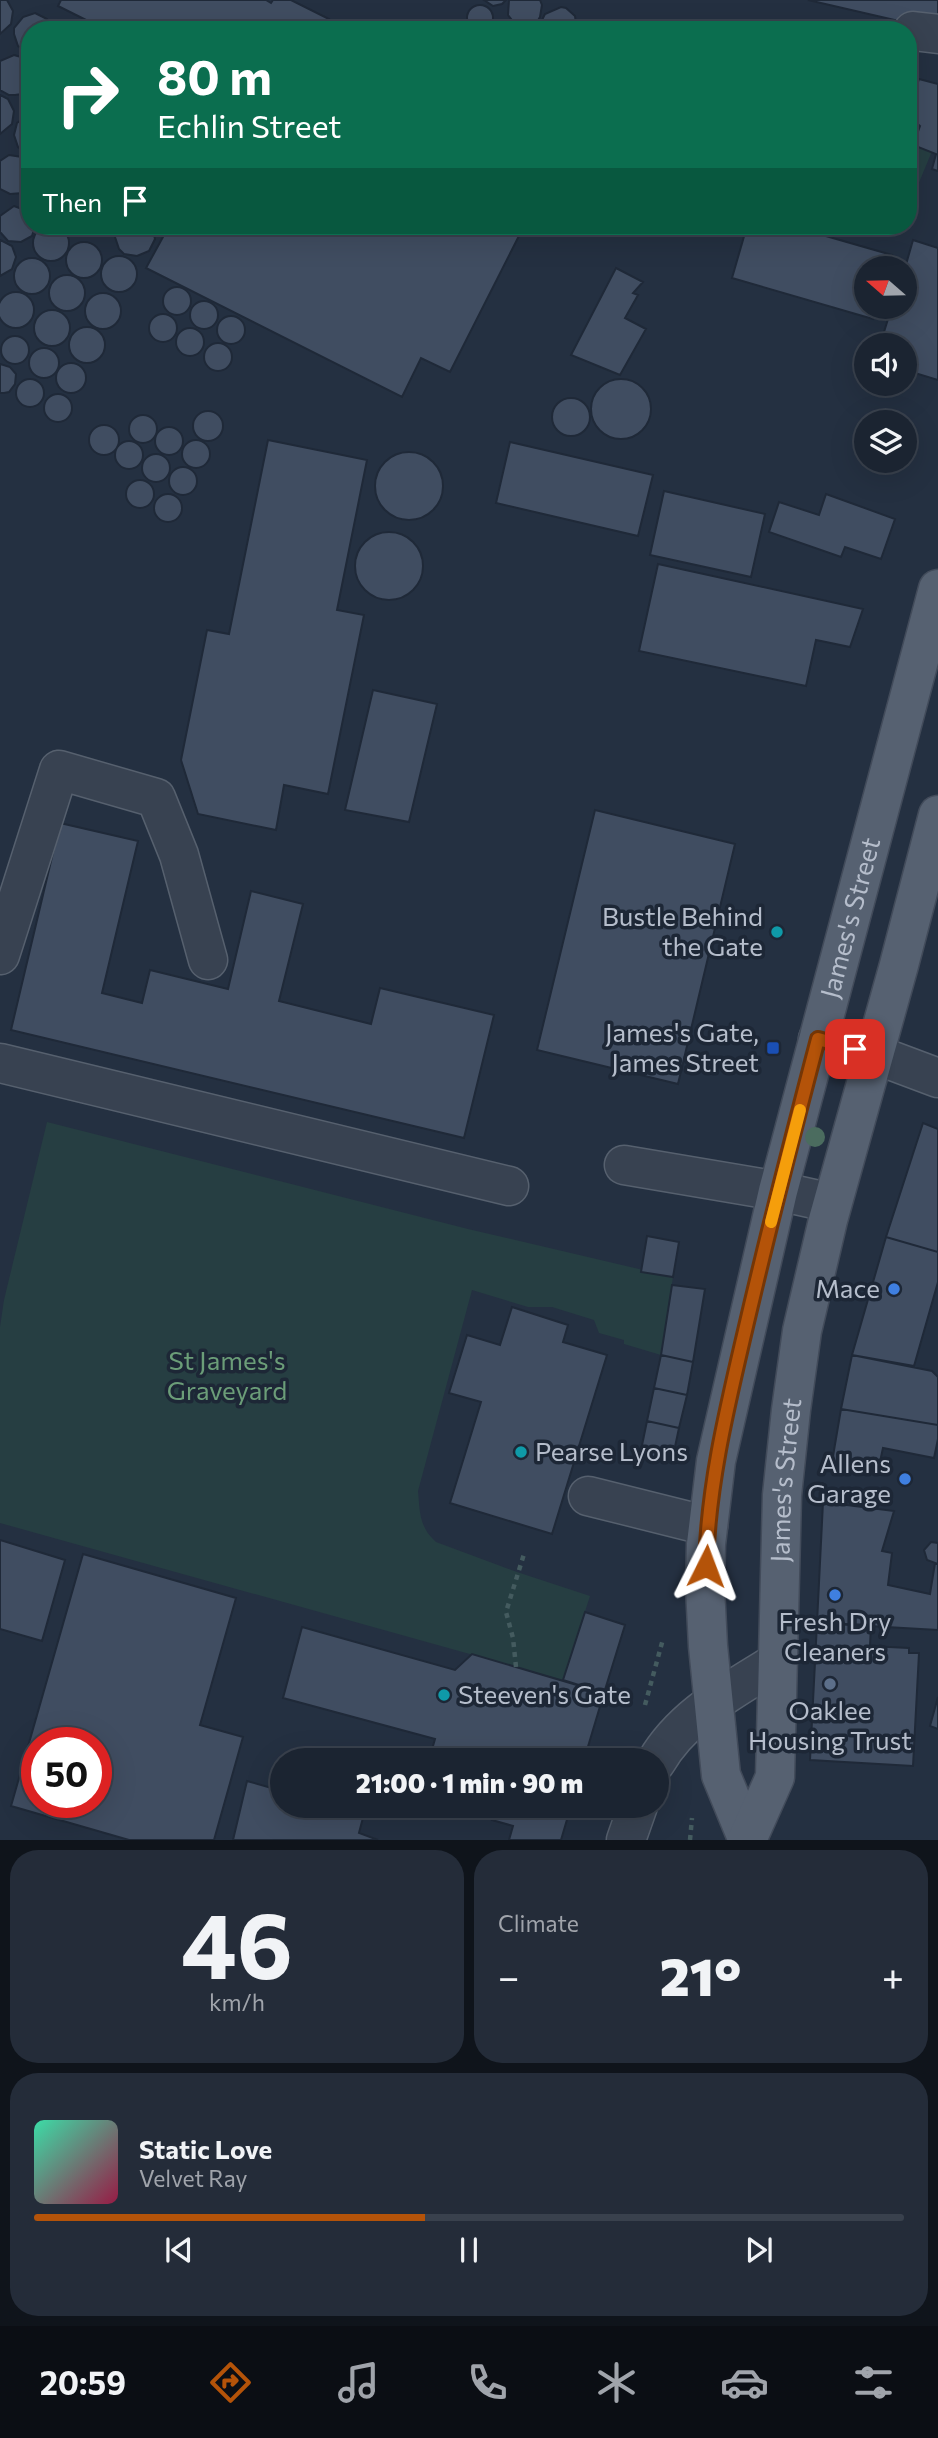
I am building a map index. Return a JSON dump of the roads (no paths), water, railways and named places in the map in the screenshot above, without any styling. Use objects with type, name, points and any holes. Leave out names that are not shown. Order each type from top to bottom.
[{"type":"main road","name":"James's Street","points":[[747,1839],[722,1775],[713,1703],[705,1588],[708,1526],[716,1461],[778,1191],[938,589]]},
{"type":"main road","name":"James's Street","points":[[747,1839],[775,1777],[782,1495],[803,1331],[832,1203],[938,815]]},
{"type":"street","points":[[0,955],[59,770],[156,798],[179,855],[208,960]]},
{"type":"street","points":[[818,1039],[874,1054],[938,1078]]},
{"type":"street","points":[[0,1063],[509,1186]]},
{"type":"street","points":[[624,1165],[832,1203]]},
{"type":"street","points":[[588,1496],[708,1526]]},
{"type":"street","points":[[664,1748],[688,1721],[777,1662]]},
{"type":"street","points":[[626,1839],[634,1818]]},
{"type":"place","name":"Bustle Behind the Gate","points":[[777,932]]},
{"type":"place","name":"James's Gate, James Street","points":[[773,1048]]},
{"type":"place","name":"Mace","points":[[894,1289]]},
{"type":"place","name":"Pearse Lyons","points":[[521,1452]]},
{"type":"place","name":"Allens Garage","points":[[905,1479]]},
{"type":"place","name":"Fresh Dry Cleaners","points":[[835,1595]]},
{"type":"place","name":"Oaklee Housing Trust","points":[[830,1684]]},
{"type":"place","name":"Steeven's Gate","points":[[444,1695]]},
{"type":"park label","name":"St James's Graveyard","points":[[227,1376]]}]
